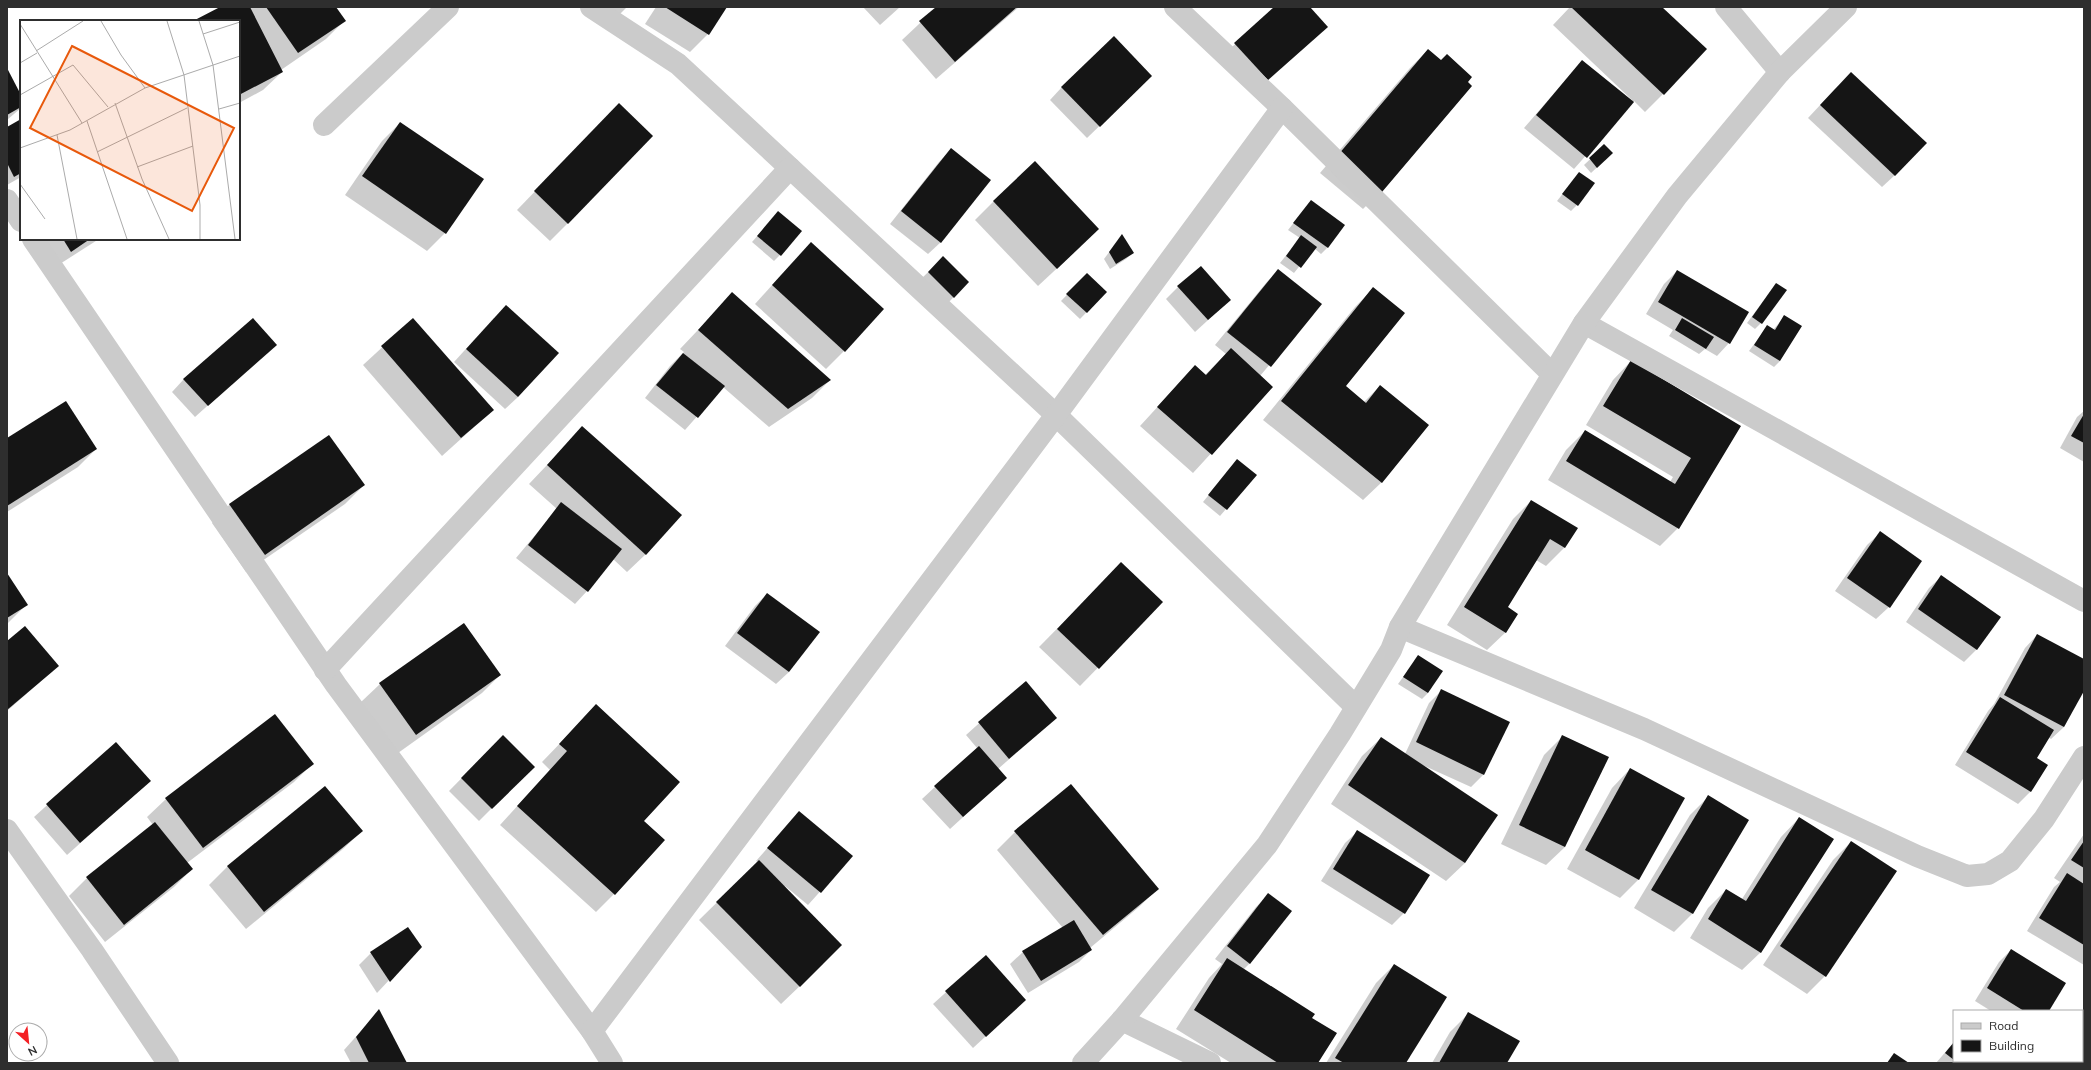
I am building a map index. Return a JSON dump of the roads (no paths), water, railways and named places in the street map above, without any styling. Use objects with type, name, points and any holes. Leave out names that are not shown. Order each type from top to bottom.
[{"type":"street","points":[[324,125],[448,7]]},
{"type":"street","points":[[591,7],[678,64],[1056,415],[1356,707]]},
{"type":"street","points":[[1175,7],[1282,108],[1552,374]]},
{"type":"street","points":[[1726,7],[1780,72]]},
{"type":"street","points":[[1083,1063],[1122,1020],[1267,845],[1391,650],[1400,627],[1584,323],[1677,196],[1780,72],[1846,7]]},
{"type":"street","points":[[592,1031],[1056,415],[1282,108]]},
{"type":"street","points":[[325,670],[790,168]]},
{"type":"street","points":[[7,200],[20,220]]},
{"type":"street","points":[[34,240],[167,439],[325,670],[592,1031],[612,1063]]},
{"type":"street","points":[[1584,323],[2084,602]]},
{"type":"street","points":[[1400,627],[1644,729],[1917,856],[1967,876],[1988,874],[2010,860],[2044,819],[2084,757]]},
{"type":"street","points":[[7,830],[92,950],[168,1063]]},
{"type":"street","points":[[1122,1020],[1210,1063]]}]
